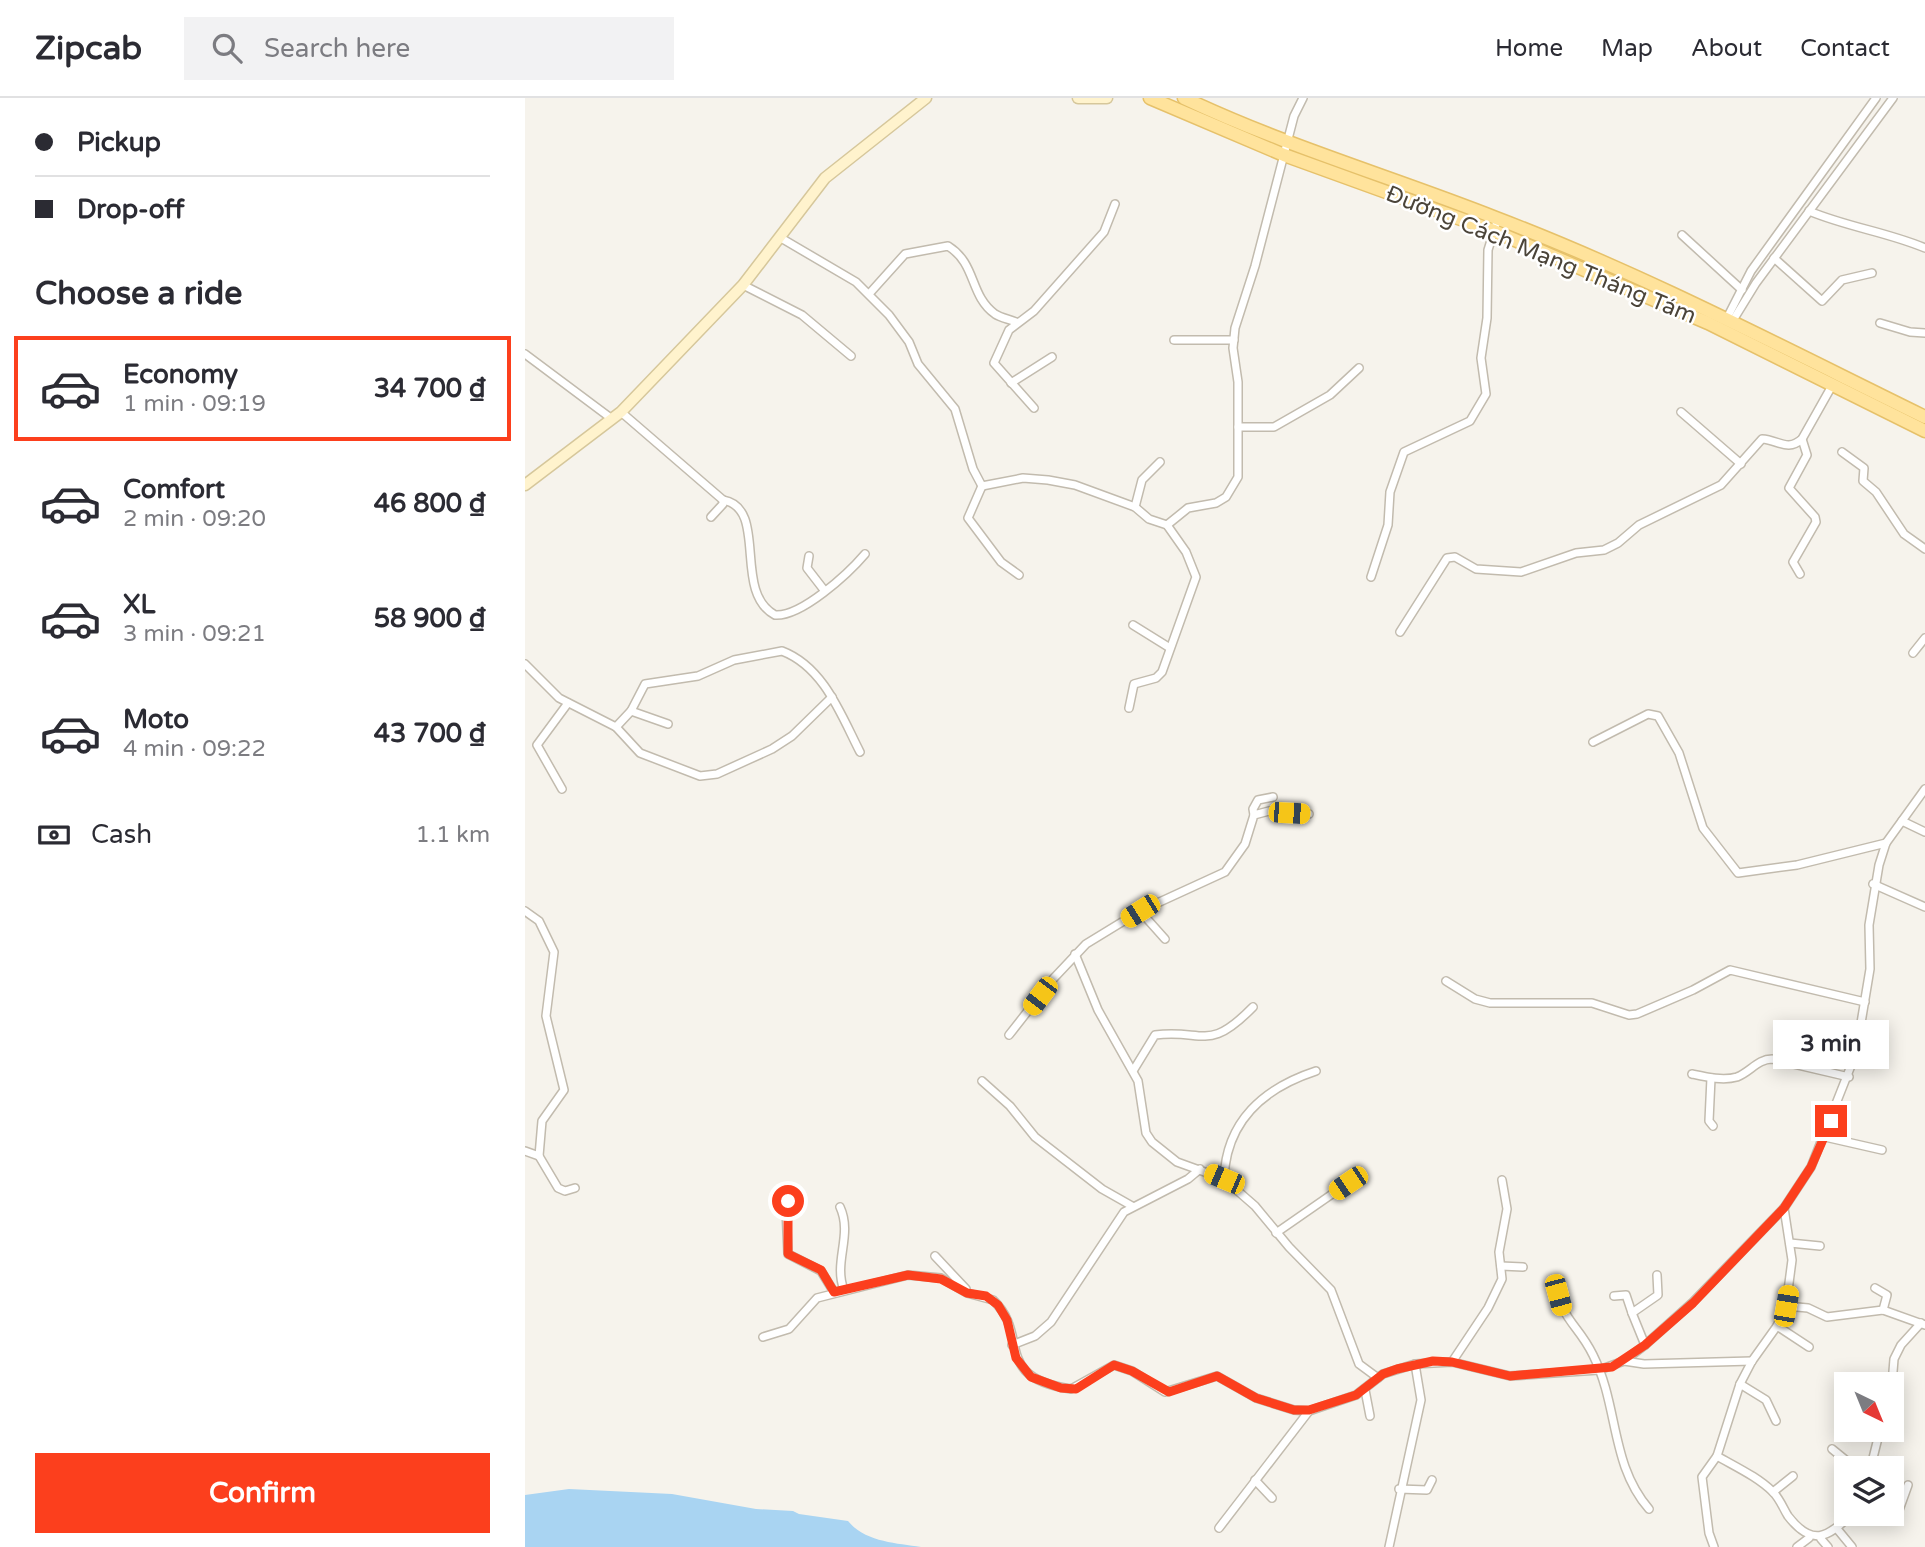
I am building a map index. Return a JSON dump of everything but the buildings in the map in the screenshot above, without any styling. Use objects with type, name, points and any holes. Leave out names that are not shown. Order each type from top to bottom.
[{"type":"main road","points":[[525,485],[617,415],[743,285],[781,238],[804,201],[825,178],[926,98]]},
{"type":"main road","points":[[1077,98],[1107,98]]},
{"type":"main road","name":"Đường Cách Mạng Tháng Tám","points":[[1150,98],[1285,149],[1727,326]]},
{"type":"main road","name":"Đường Cách Mạng Tháng Tám","points":[[1184,98],[1285,149],[1498,218],[1585,256],[1835,380],[1925,431]]},
{"type":"main road","points":[[1579,268],[1585,256]]},
{"type":"main road","name":"Đường Cách Mạng Tháng Tám","points":[[1835,380],[1925,417]]},
{"type":"street","points":[[1167,526],[1188,508],[1216,503],[1233,488],[1238,477],[1238,382],[1234,340],[1285,149],[1303,98]]},
{"type":"street","points":[[1727,326],[1742,287],[1876,98]]},
{"type":"street","points":[[1727,326],[1808,211],[1893,98]]},
{"type":"street","points":[[1844,142],[1854,150]]},
{"type":"street","points":[[1034,408],[994,363],[1007,333],[1016,322],[1034,311],[1104,232],[1115,204]]},
{"type":"street","points":[[1808,211],[1856,227],[1892,234],[1925,248]]},
{"type":"street","points":[[1371,577],[1388,525],[1389,492],[1404,452],[1470,421],[1486,394],[1481,358],[1487,318],[1488,250],[1498,218]]},
{"type":"street","points":[[1682,235],[1748,295]]},
{"type":"street","points":[[781,238],[869,294],[900,329],[918,363],[955,409],[972,469],[982,486]]},
{"type":"street","points":[[869,294],[889,275],[905,254],[948,246],[968,264],[976,291],[993,313],[1016,322]]},
{"type":"street","points":[[1774,258],[1822,302],[1842,280],[1872,273]]},
{"type":"street","points":[[743,285],[802,315],[851,356]]},
{"type":"street","points":[[1880,323],[1910,332],[1925,333]]},
{"type":"street","points":[[1174,340],[1234,340]]},
{"type":"street","points":[[525,354],[617,415],[723,500],[730,501],[744,516],[759,600],[770,612],[784,615],[793,613],[865,554]]},
{"type":"street","points":[[1011,383],[1052,357]]},
{"type":"street","points":[[1238,428],[1274,427],[1330,395],[1359,368]]},
{"type":"street","points":[[1400,632],[1447,558],[1455,557],[1476,569],[1521,572],[1576,553],[1604,550],[1618,543],[1639,525],[1721,485],[1762,439],[1789,447],[1802,439],[1835,380]]},
{"type":"street","points":[[1681,412],[1741,464]]},
{"type":"street","points":[[1800,574],[1793,562],[1816,522],[1811,511],[1789,488],[1807,455],[1802,439]]},
{"type":"street","points":[[1842,452],[1864,468],[1863,481],[1876,492],[1904,534],[1925,549]]},
{"type":"street","points":[[1135,507],[1142,480],[1160,462]]},
{"type":"street","points":[[982,486],[1014,479],[1048,480],[1075,485],[1135,507],[1150,519],[1167,526],[1186,552],[1196,577],[1159,676],[1134,684],[1129,708]]},
{"type":"street","points":[[982,486],[968,518],[1001,562],[1019,575]]},
{"type":"street","points":[[711,517],[723,504],[723,500]]},
{"type":"street","points":[[809,556],[807,568],[824,590]]},
{"type":"street","points":[[1133,625],[1170,648]]},
{"type":"street","points":[[1913,653],[1925,638]]},
{"type":"street","points":[[616,727],[631,711],[645,684],[698,676],[734,660],[774,650],[790,654],[810,669],[832,697],[860,752]]},
{"type":"street","points":[[525,664],[568,704],[616,727],[647,757],[693,774],[709,776],[772,749],[792,736],[832,697]]},
{"type":"street","points":[[562,789],[537,745],[568,704]]},
{"type":"street","points":[[631,711],[668,724]]},
{"type":"street","points":[[1593,742],[1648,715],[1658,716],[1679,753],[1703,828],[1738,873],[1797,865],[1886,843]]},
{"type":"street","points":[[763,1337],[789,1329],[811,1301],[834,1292],[919,1275],[941,1279],[967,1293],[986,1296],[998,1305],[1007,1320],[1012,1345],[1026,1374],[1061,1388],[1076,1389],[1114,1365],[1132,1371],[1165,1392],[1217,1376],[1256,1398],[1294,1410],[1309,1410],[1365,1390],[1378,1378],[1415,1364],[1452,1362],[1510,1376],[1599,1370],[1624,1361],[1693,1303],[1784,1208],[1811,1167],[1849,1077],[1870,969],[1869,925],[1873,884],[1886,843],[1925,789]]},
{"type":"street","points":[[1009,1035],[1075,954],[1140,911],[1224,872],[1245,844],[1254,815],[1253,809],[1258,800],[1273,797]]},
{"type":"street","points":[[1254,815],[1269,811],[1309,814]]},
{"type":"street","points":[[1902,821],[1925,832]]},
{"type":"street","points":[[1873,884],[1925,907]]},
{"type":"street","points":[[525,911],[539,921],[554,952],[546,1016],[564,1090],[543,1121],[538,1156]]},
{"type":"street","points":[[1140,911],[1165,939]]},
{"type":"street","points":[[1075,954],[1098,1010],[1140,1088],[1146,1133],[1152,1142],[1177,1162],[1224,1179],[1255,1206],[1276,1233],[1331,1290],[1359,1364],[1378,1378]]},
{"type":"street","points":[[1446,981],[1475,999],[1490,1003],[1592,1003],[1629,1015],[1693,990],[1730,970],[1865,1002]]},
{"type":"street","points":[[1133,1072],[1155,1035],[1211,1037],[1236,1023],[1252,1007]]},
{"type":"street","points":[[1692,1074],[1711,1078],[1739,1076],[1766,1059],[1849,1077]]},
{"type":"street","points":[[1224,1179],[1227,1153],[1243,1117],[1270,1091],[1316,1071]]},
{"type":"street","points":[[1711,1078],[1710,1121],[1713,1126]]},
{"type":"street","points":[[982,1081],[1010,1106],[1028,1131],[1102,1189],[1132,1206]]},
{"type":"street","points":[[1825,1137],[1882,1150]]},
{"type":"street","points":[[525,1151],[538,1156],[558,1188],[565,1191],[575,1188]]},
{"type":"street","points":[[1012,1345],[1035,1336],[1051,1322],[1124,1212],[1156,1197],[1200,1169]]},
{"type":"street","points":[[1452,1362],[1499,1289],[1500,1243],[1507,1209],[1502,1180]]},
{"type":"street","points":[[1276,1233],[1348,1183]]},
{"type":"street","points":[[791,1193],[786,1209],[788,1254],[821,1270],[834,1292]]},
{"type":"street","points":[[840,1207],[847,1226],[839,1278],[844,1290]]},
{"type":"street","points":[[1714,1547],[1709,1533],[1701,1482],[1704,1472],[1717,1456],[1741,1384],[1752,1361],[1777,1326],[1786,1306],[1791,1277],[1790,1243],[1784,1208]]},
{"type":"street","points":[[1790,1243],[1820,1247]]},
{"type":"street","points":[[935,1256],[967,1293]]},
{"type":"street","points":[[1501,1266],[1523,1267]]},
{"type":"street","points":[[1632,1313],[1658,1295],[1657,1275]]},
{"type":"street","points":[[1556,1279],[1565,1318],[1586,1342],[1599,1370],[1617,1430],[1624,1470],[1637,1496],[1649,1509]]},
{"type":"street","points":[[1875,1288],[1887,1295],[1883,1310]]},
{"type":"street","points":[[1614,1296],[1626,1295],[1645,1345]]},
{"type":"street","points":[[1786,1306],[1808,1308],[1827,1317],[1883,1310],[1923,1324],[1901,1345],[1894,1359],[1893,1372]]},
{"type":"street","points":[[1777,1326],[1809,1347]]},
{"type":"street","points":[[1624,1361],[1644,1364],[1752,1361]]},
{"type":"street","points":[[1389,1547],[1399,1489],[1421,1400],[1415,1364]]},
{"type":"street","points":[[1741,1384],[1766,1400],[1776,1421]]},
{"type":"street","points":[[1365,1390],[1370,1416]]},
{"type":"street","points":[[1219,1528],[1309,1410]]},
{"type":"street","points":[[1832,1449],[1841,1456]]},
{"type":"street","points":[[1717,1456],[1773,1492],[1791,1520],[1809,1538],[1821,1539],[1840,1526]]},
{"type":"street","points":[[1773,1492],[1793,1476]]},
{"type":"street","points":[[1255,1480],[1272,1499]]},
{"type":"street","points":[[1399,1489],[1423,1492],[1432,1480]]},
{"type":"street","points":[[1904,1497],[1908,1486]]},
{"type":"street","points":[[1837,1530],[1851,1547]]},
{"type":"street","points":[[1797,1547],[1809,1538]]},
{"type":"street","points":[[1821,1539],[1828,1547]]},
{"type":"water","points":[[569,1489],[672,1494],[756,1509],[793,1511],[848,1521],[872,1537],[921,1547],[525,1547],[525,1495]]},
{"type":"route","points":[[788,1201],[788,1254],[821,1270],[831,1281],[834,1292],[908,1275],[919,1275],[941,1279],[967,1293],[986,1296],[1003,1311],[1016,1358],[1022,1369],[1031,1377],[1061,1388],[1076,1389],[1096,1373],[1114,1365],[1132,1371],[1169,1392],[1217,1376],[1256,1398],[1294,1410],[1309,1410],[1356,1395],[1383,1374],[1433,1361],[1452,1362],[1478,1371],[1510,1376],[1599,1370],[1624,1361],[1693,1303],[1784,1208],[1811,1167],[1831,1121]]}]
